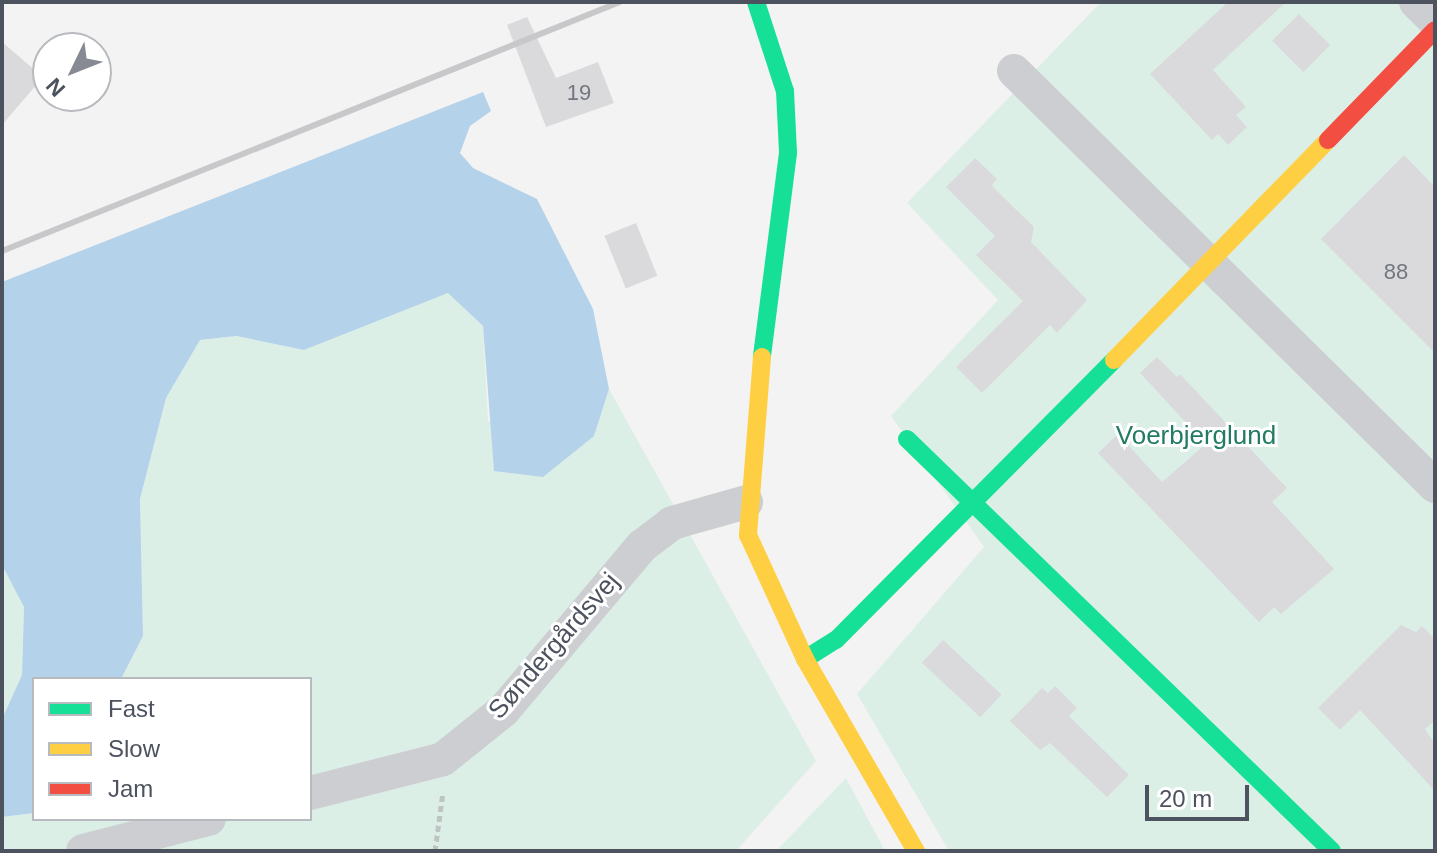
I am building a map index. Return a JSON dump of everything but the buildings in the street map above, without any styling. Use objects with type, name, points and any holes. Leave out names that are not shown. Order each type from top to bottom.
[{"type":"street","points":[[756,2],[785,91],[788,153],[746,502],[748,535],[763,577],[805,659],[916,851]]},
{"type":"street","points":[[1416,2],[1435,21]]},
{"type":"street","points":[[805,659],[836,640],[974,504],[1435,30]]},
{"type":"street","points":[[1014,71],[1435,486]]},
{"type":"street","points":[[907,439],[1332,851]]},
{"type":"street","name":"Søndergårdsvej","points":[[312,792],[443,759],[503,711],[642,546],[672,523],[746,502]]},
{"type":"street","points":[[83,851],[201,821]]},
{"type":"path","points":[[435,851],[443,805],[443,759]]},
{"type":"green space","name":"Voerbjerglund","points":[[1101,2],[1435,2],[1435,851],[949,851],[857,694],[984,547],[891,416],[998,300],[907,203]]},
{"type":"green space","points":[[448,293],[483,326],[488,421],[594,436],[609,389],[816,761],[736,851],[2,851],[2,817],[32,813],[32,821],[312,821],[312,677],[122,677],[143,636],[140,499],[166,398],[200,340],[235,336],[304,350]]},
{"type":"green space","points":[[2,565],[24,607],[22,675],[2,719]]},
{"type":"green space","points":[[846,778],[885,851],[776,851]]},
{"type":"water","points":[[483,92],[491,111],[470,126],[460,153],[473,168],[537,199],[593,309],[609,389],[594,436],[543,477],[494,471],[483,326],[448,293],[304,350],[236,336],[200,340],[166,398],[140,499],[143,636],[122,677],[32,677],[32,813],[2,817],[2,719],[22,675],[24,607],[2,565],[2,282]]},
{"type":"railway","points":[[2,251],[620,2]]},
{"type":"traffic: fast","points":[[756,2],[785,91],[788,153],[762,357]]},
{"type":"traffic: fast","points":[[805,659],[836,640],[1114,360]]},
{"type":"traffic: fast","points":[[907,439],[1332,851]]},
{"type":"traffic: slow","points":[[1114,360],[1328,140]]},
{"type":"traffic: slow","points":[[762,357],[748,535],[805,659],[916,851]]},
{"type":"traffic: jam","points":[[1328,140],[1435,30]]}]
